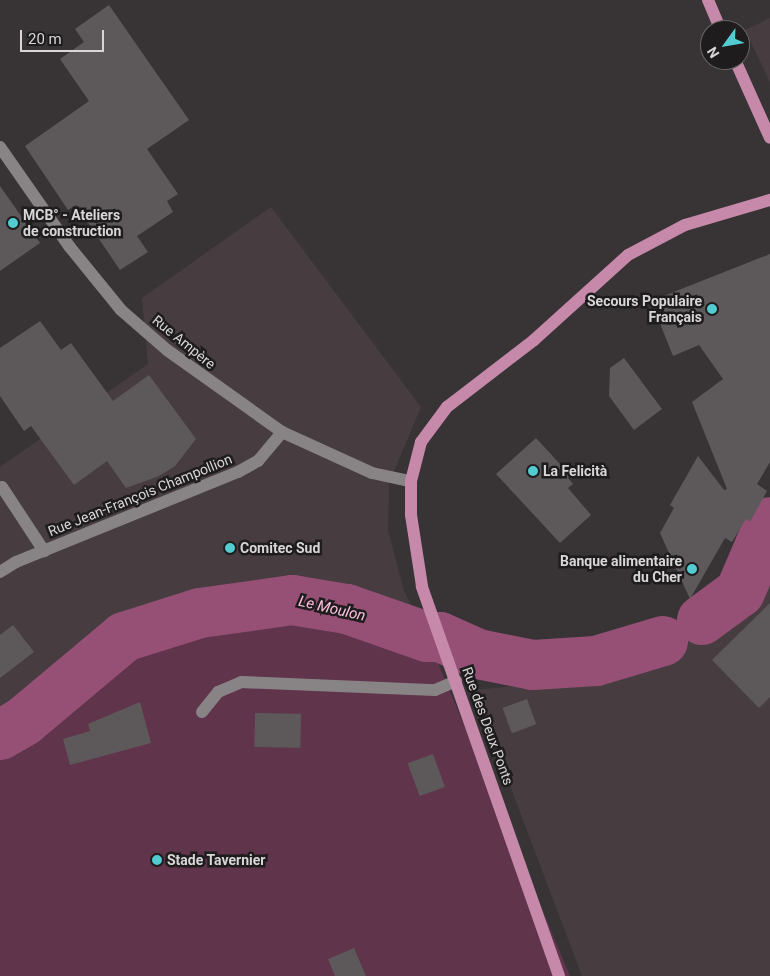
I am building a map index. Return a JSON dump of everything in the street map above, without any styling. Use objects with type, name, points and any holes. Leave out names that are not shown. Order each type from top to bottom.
[{"type":"main road","points":[[708,0],[717,20]]},
{"type":"main road","points":[[739,70],[770,138]]},
{"type":"main road","name":"Rue des Deux Ponts","points":[[559,976],[422,586],[412,524],[411,481],[421,442],[447,407],[534,340],[628,255],[685,225],[770,200]]},
{"type":"street","name":"Rue Ampère","points":[[0,147],[69,246],[121,310],[167,350],[282,432],[372,473],[411,481]]},
{"type":"street","name":"Rue Jean-François Champollion","points":[[0,572],[44,551],[238,472],[258,460],[282,432]]},
{"type":"street","points":[[2,487],[44,551]]},
{"type":"street","points":[[202,712],[218,692],[241,682],[435,690],[456,681]]},
{"type":"shaded area","points":[[770,18],[770,82],[750,40],[750,28]]},
{"type":"shaded area","points":[[271,207],[421,407],[389,483],[388,530],[404,591],[427,637],[347,609],[124,637],[24,721],[0,735],[0,467],[148,364],[142,298]]},
{"type":"shaded area","points":[[770,565],[770,976],[582,976],[474,690],[535,684],[653,662],[748,604]]},
{"type":"shaded area","points":[[292,600],[347,609],[427,637],[570,976],[0,976],[0,735],[24,721],[124,637],[200,613]]},
{"type":"building","points":[[109,5],[189,120],[147,149],[178,194],[167,201],[173,212],[137,236],[148,252],[120,270],[76,205],[68,210],[25,146],[89,101],[60,59],[84,42],[75,29]]},
{"type":"building","name":"MCB° - Ateliers de construction","points":[[0,186],[40,243],[0,271]]},
{"type":"building","points":[[770,254],[770,462],[757,484],[767,491],[750,522],[746,519],[732,542],[725,538],[690,599],[660,533],[674,508],[670,505],[698,456],[724,490],[727,489],[692,402],[723,379],[699,345],[673,356],[651,301]]},
{"type":"building","points":[[40,321],[61,350],[71,343],[113,401],[149,375],[196,439],[175,466],[159,476],[126,488],[107,461],[74,485],[31,426],[24,431],[0,396],[0,348]]},
{"type":"building","points":[[624,358],[662,409],[634,430],[609,396],[610,368]]},
{"type":"building","name":"La Felicità","points":[[536,438],[570,475],[568,478],[573,484],[568,488],[591,515],[560,543],[496,474]]},
{"type":"building","points":[[770,603],[770,697],[759,708],[712,660]]},
{"type":"building","points":[[13,625],[34,652],[0,678],[0,635]]},
{"type":"building","points":[[527,699],[536,724],[512,733],[503,708]]},
{"type":"building","points":[[140,702],[151,743],[70,765],[63,739],[90,731],[88,724]]},
{"type":"building","points":[[255,713],[301,714],[300,748],[254,747]]},
{"type":"building","points":[[433,754],[445,787],[420,796],[408,763]]},
{"type":"building","points":[[354,948],[366,976],[335,976],[328,959]]},
{"type":"waterway","name":"Le Moulon","points":[[702,620],[740,592],[770,522]]},
{"type":"waterway","name":"Le Moulon","points":[[0,735],[24,721],[124,637],[200,613],[292,600],[347,609],[427,637],[440,637],[478,654],[533,665],[596,661],[663,641]]},
{"type":"place","name":"MCB° - Ateliers de construction","points":[[13,223]]},
{"type":"place","name":"Secours Populaire Français","points":[[712,309]]},
{"type":"place","name":"La Felicità","points":[[533,471]]},
{"type":"place","name":"Comitec Sud","points":[[230,548]]},
{"type":"place","name":"Banque alimentaire du Cher","points":[[692,569]]},
{"type":"place","name":"Stade Tavernier","points":[[157,860]]}]
